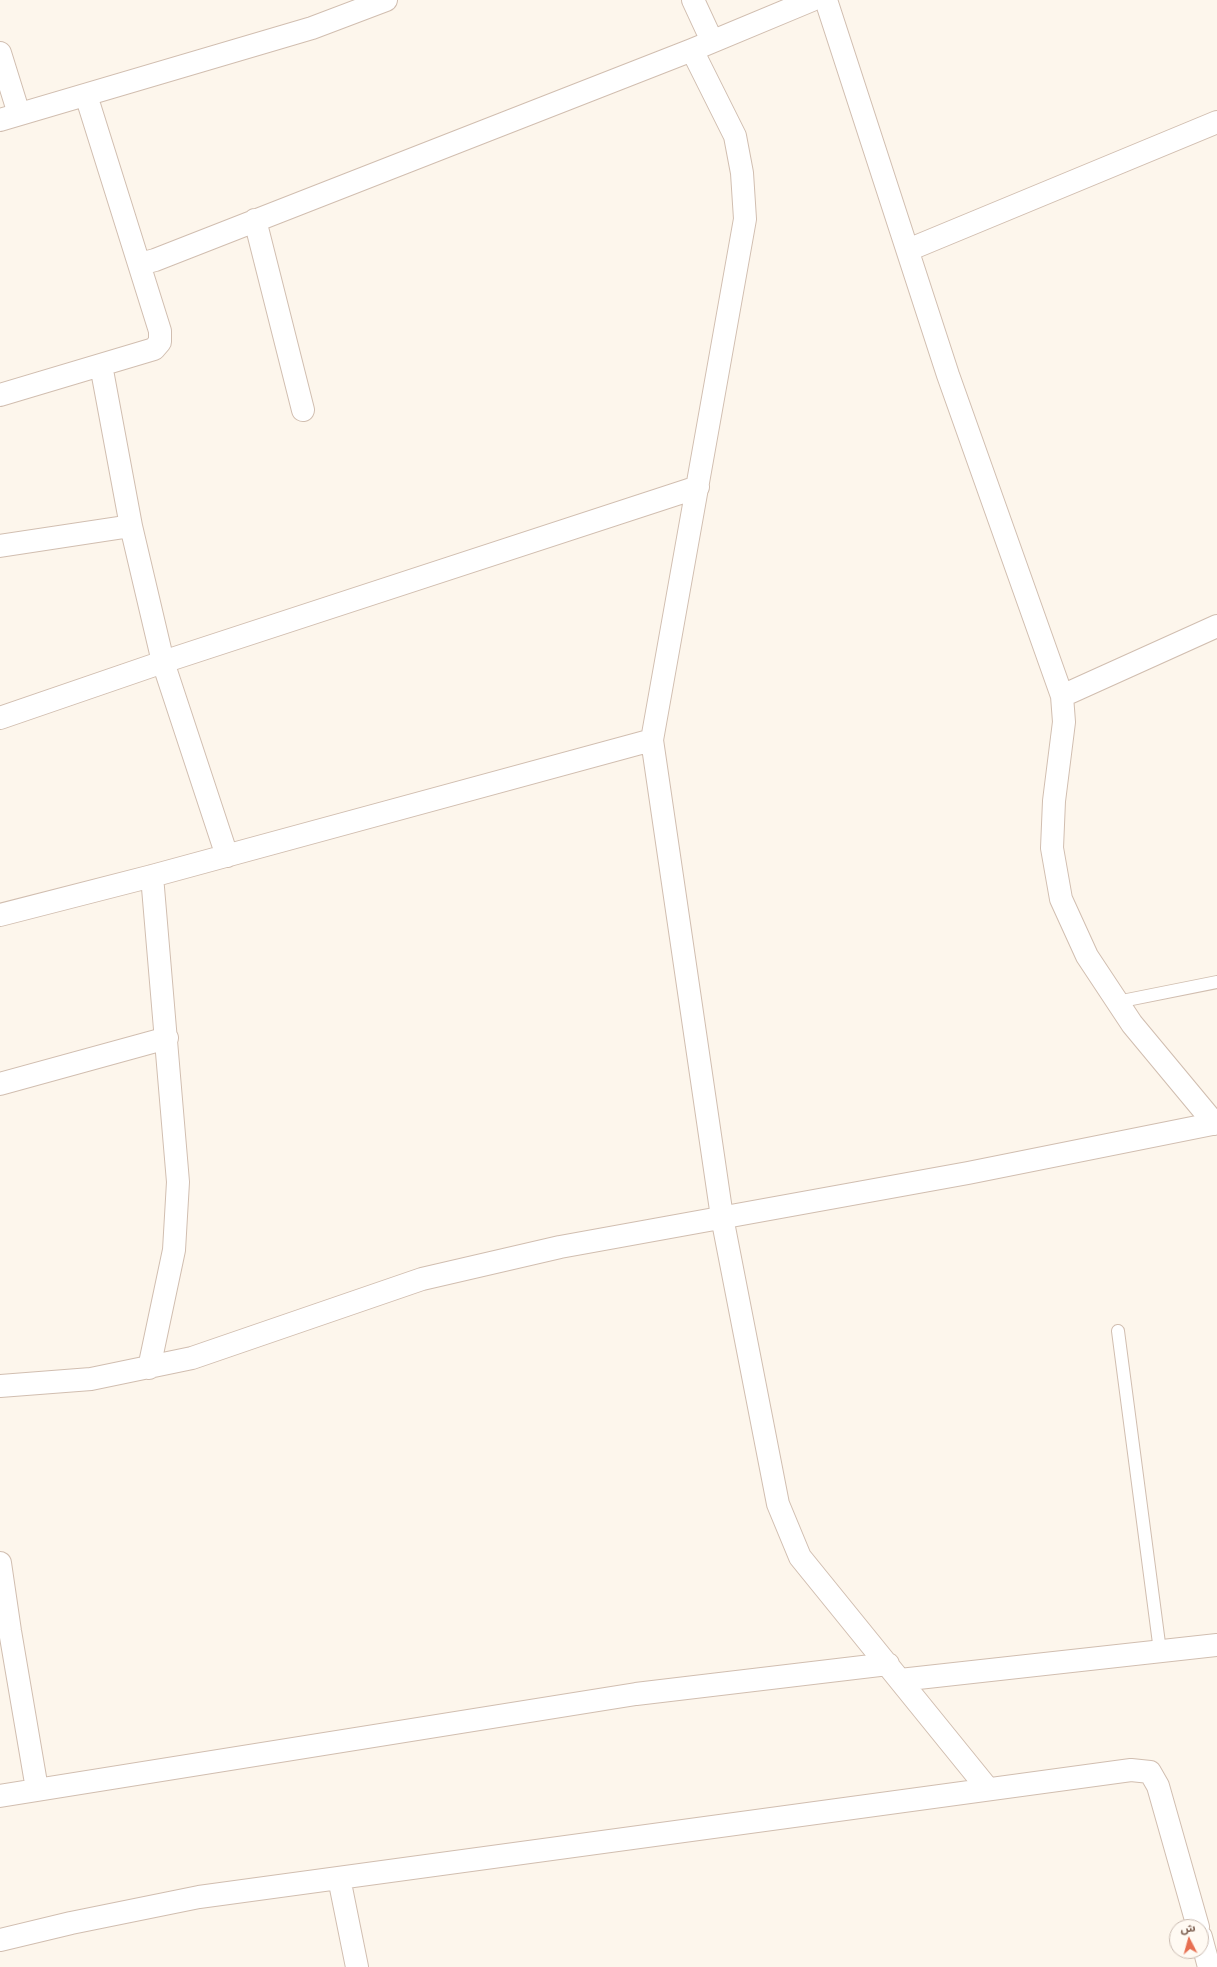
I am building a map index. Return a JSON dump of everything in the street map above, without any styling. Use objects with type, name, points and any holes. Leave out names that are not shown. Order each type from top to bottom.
[{"type":"street","points":[[0,53],[10,117],[312,28],[386,0]]},
{"type":"street","points":[[693,0],[712,41]]},
{"type":"street","points":[[140,264],[692,50],[812,0]]},
{"type":"street","points":[[0,1386],[92,1379],[192,1358],[422,1279],[560,1247],[968,1173],[1216,1123],[1132,1024],[1087,956],[1061,899],[1052,848],[1054,801],[1064,722],[1062,696],[948,375],[826,0]]},
{"type":"street","points":[[692,50],[734,136],[742,173],[745,219],[652,740],[722,1217],[778,1504],[800,1557],[988,1789]]},
{"type":"street","points":[[0,395],[154,349],[160,342],[160,330],[86,95]]},
{"type":"street","points":[[908,250],[1217,122]]},
{"type":"street","points":[[255,220],[303,410]]},
{"type":"street","points":[[101,365],[131,526],[163,662],[227,856]]},
{"type":"street","points":[[0,718],[163,662],[698,487]]},
{"type":"street","points":[[0,546],[131,526]]},
{"type":"street","points":[[1062,696],[1217,626]]},
{"type":"street","points":[[0,915],[227,856],[652,740]]},
{"type":"street","points":[[149,1368],[174,1250],[178,1182],[167,1038],[152,876]]},
{"type":"street","points":[[0,1084],[167,1038]]},
{"type":"street","points":[[0,1563],[37,1789]]},
{"type":"street","points":[[0,1796],[636,1694],[1217,1645]]},
{"type":"street","points":[[0,1940],[71,1923],[199,1897],[1131,1770],[1150,1772],[1158,1786],[1196,1919]]},
{"type":"street","points":[[339,1878],[357,1967]]},
{"type":"lane","points":[[1117,1002],[1217,982]]},
{"type":"lane","points":[[1118,1331],[1160,1651]]}]
